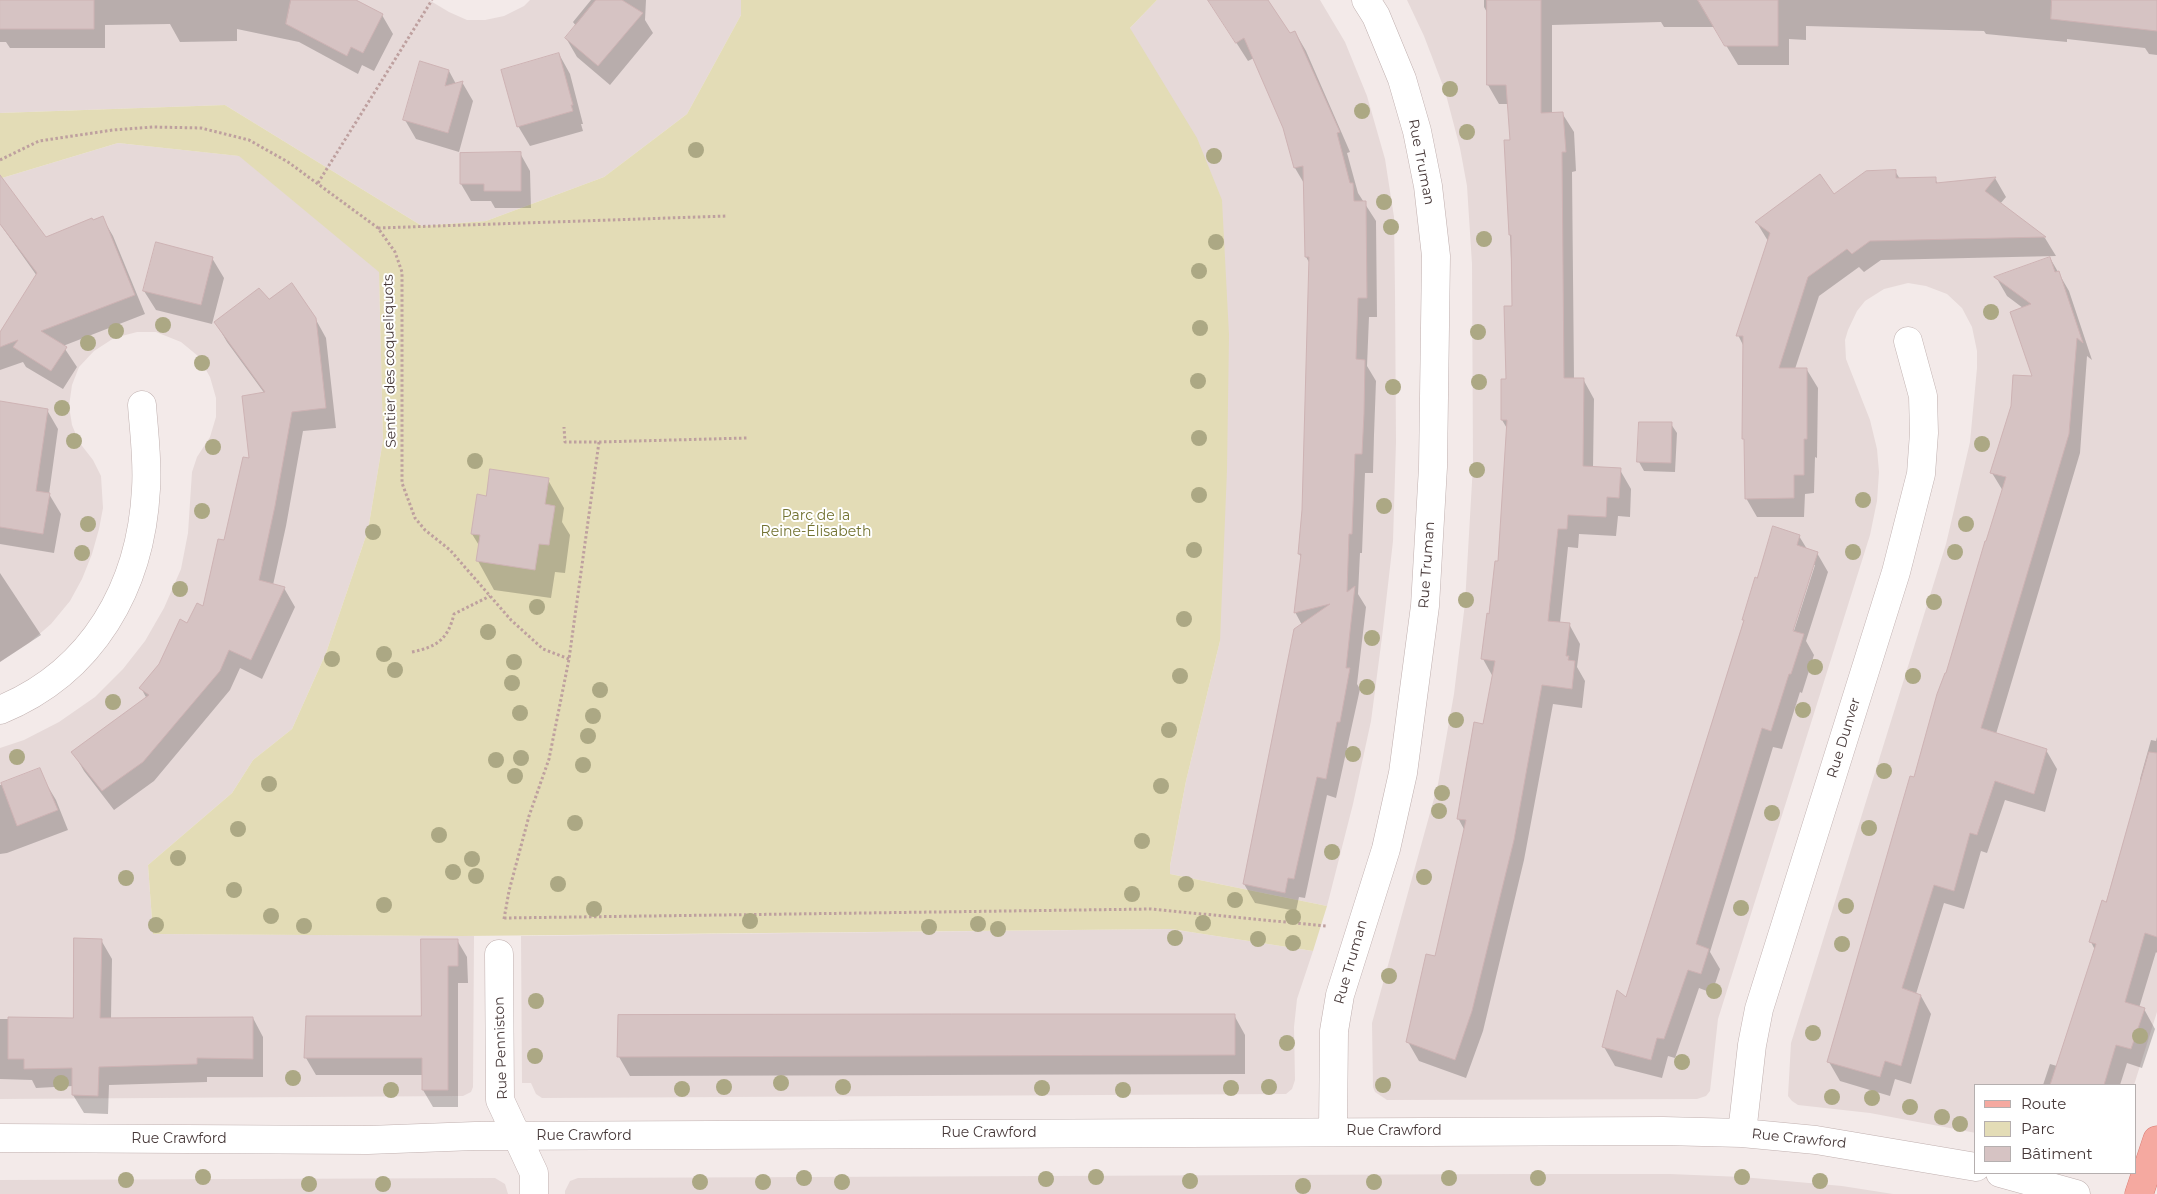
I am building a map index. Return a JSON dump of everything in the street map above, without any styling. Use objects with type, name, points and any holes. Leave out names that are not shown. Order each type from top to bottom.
[{"type":"main road","points":[[2139,1194],[2157,1140]]},
{"type":"street","name":"Rue Truman","points":[[1333,1131],[1334,1031],[1340,995],[1386,849],[1403,773],[1425,606],[1434,467],[1436,256],[1428,186],[1417,131],[1402,79],[1376,16],[1366,0]]},
{"type":"street","name":"Rue Dunver","points":[[1742,1133],[1752,1045],[1760,1009],[1896,572],[1921,474],[1924,433],[1923,396],[1908,341]]},
{"type":"street","points":[[0,710],[37,692],[72,664],[90,646],[105,626],[117,603],[138,549],[144,515],[146,461],[142,405]]},
{"type":"street","name":"Rue Penniston","points":[[499,954],[500,1100],[534,1174],[534,1194]]},
{"type":"street","name":"Rue Crawford","points":[[0,1138],[368,1140],[516,1136],[1644,1130],[1742,1133],[1816,1140],[1974,1167]]},
{"type":"street","points":[[2004,1174],[2076,1194]]},
{"type":"path","points":[[318,182],[432,0]]},
{"type":"path","name":"Sentier des coqueliquots","points":[[0,160],[39,141],[77,134],[153,127],[201,128],[249,140],[288,162],[318,182],[378,228],[395,252],[402,272],[402,483],[415,518],[425,530],[450,550],[511,620],[543,648],[569,659]]},
{"type":"path","points":[[378,228],[727,216]]},
{"type":"path","points":[[564,426],[565,442],[747,438]]},
{"type":"path","points":[[499,954],[500,936],[509,891],[529,816],[549,759],[569,659],[599,442]]},
{"type":"path","points":[[412,652],[427,649],[440,641],[450,630],[454,614],[490,596]]},
{"type":"path","points":[[504,918],[1152,909],[1326,926]]},
{"type":"shaded area","points":[[0,0],[429,0],[467,20],[485,20],[504,16],[524,6],[530,0],[741,0],[741,15],[687,114],[604,177],[486,221],[422,226],[225,105],[0,113]]},
{"type":"shaded area","points":[[1157,0],[1320,0],[1345,42],[1367,96],[1385,159],[1394,217],[1396,442],[1393,541],[1371,721],[1353,804],[1327,906],[1170,874],[1186,781],[1220,641],[1130,28]]},
{"type":"shaded area","points":[[1407,0],[2157,0],[2157,1012],[2134,1084],[1974,1084],[1974,1133],[1870,1113],[1798,1105],[1788,1096],[1791,1043],[1946,544],[1970,442],[1977,368],[1977,351],[1972,327],[1962,308],[1947,294],[1926,286],[1908,283],[1884,289],[1865,301],[1857,311],[1845,340],[1846,359],[1870,420],[1877,449],[1879,472],[1877,501],[1870,535],[1718,1019],[1710,1091],[1706,1096],[1697,1099],[1387,1100],[1375,1092],[1373,1087],[1372,1023],[1438,784],[1454,694],[1465,603],[1473,465],[1472,264],[1467,186],[1460,148],[1445,91],[1424,36]]},
{"type":"shaded area","points":[[118,143],[240,156],[379,271],[383,440],[368,530],[326,653],[292,729],[253,760],[232,793],[148,865],[153,934],[474,936],[473,1087],[471,1092],[463,1096],[0,1099],[0,748],[24,740],[59,722],[95,697],[123,669],[145,641],[164,608],[181,569],[188,533],[192,472],[197,457],[210,437],[216,417],[216,398],[210,377],[198,356],[181,342],[156,332],[137,332],[114,338],[94,351],[79,367],[72,385],[69,406],[72,425],[79,442],[93,460],[101,476],[103,508],[99,529],[82,579],[70,601],[51,624],[29,643],[0,662],[0,180]]},
{"type":"shaded area","points":[[1171,929],[1313,951],[1297,999],[1294,1027],[1295,1080],[1292,1089],[1286,1094],[542,1098],[536,1094],[531,1083],[522,1083],[521,936]]},
{"type":"shaded area","points":[[1670,1174],[1742,1177],[1842,1186],[1893,1194],[565,1194],[570,1181],[578,1178]]},
{"type":"shaded area","points":[[495,1178],[505,1184],[508,1194],[0,1194],[0,1180]]},
{"type":"green space","name":"Parc de la Reine-Élisabeth","points":[[741,0],[1157,0],[1130,28],[1197,138],[1222,200],[1229,335],[1227,470],[1220,641],[1186,781],[1170,874],[1327,906],[1313,951],[1171,929],[461,936],[153,934],[148,865],[232,793],[253,760],[292,729],[326,653],[368,530],[383,440],[379,272],[239,156],[118,143],[0,180],[0,113],[225,105],[422,226],[486,221],[604,177],[687,114],[741,15]]},
{"type":"building","points":[[0,0],[94,0],[94,29],[0,29]]},
{"type":"building","points":[[291,0],[356,0],[383,14],[363,53],[351,47],[347,56],[286,24]]},
{"type":"building","points":[[596,0],[622,0],[643,13],[598,66],[565,38]]},
{"type":"building","points":[[1208,0],[1268,0],[1290,33],[1295,31],[1340,132],[1337,133],[1350,183],[1353,183],[1354,201],[1366,201],[1367,298],[1358,298],[1356,359],[1365,360],[1364,414],[1362,454],[1355,454],[1352,534],[1349,534],[1347,592],[1355,586],[1346,668],[1350,668],[1340,722],[1337,722],[1326,779],[1317,777],[1294,879],[1288,878],[1285,893],[1243,884],[1294,629],[1330,604],[1294,613],[1301,554],[1298,554],[1302,510],[1309,257],[1305,257],[1303,166],[1294,168],[1283,128],[1244,38],[1236,43]]},
{"type":"building","points":[[1487,0],[1541,0],[1541,113],[1563,112],[1566,152],[1562,152],[1564,378],[1584,378],[1583,466],[1621,468],[1619,498],[1607,497],[1606,517],[1568,515],[1567,529],[1558,529],[1548,621],[1570,623],[1566,656],[1569,656],[1568,660],[1575,661],[1572,689],[1542,685],[1514,840],[1472,1011],[1455,1060],[1406,1042],[1426,954],[1435,956],[1466,820],[1457,819],[1474,722],[1483,724],[1495,661],[1481,659],[1487,613],[1489,614],[1495,561],[1498,561],[1507,420],[1501,420],[1501,379],[1506,379],[1504,306],[1512,306],[1511,235],[1509,235],[1504,140],[1510,140],[1506,85],[1487,85]]},
{"type":"building","points":[[1698,0],[1778,0],[1778,46],[1725,46]]},
{"type":"building","points":[[2052,0],[2157,0],[2157,31],[2051,19]]},
{"type":"building","points":[[559,53],[573,111],[517,127],[501,70]]},
{"type":"building","points":[[420,61],[449,70],[445,86],[463,81],[448,133],[403,120]]},
{"type":"building","points":[[521,152],[521,191],[484,191],[484,184],[460,184],[460,153]]},
{"type":"building","points":[[1896,170],[1896,178],[1936,177],[1936,183],[1996,177],[1985,191],[2046,237],[1870,241],[1852,254],[1847,249],[1808,277],[1779,368],[1807,368],[1807,439],[1804,439],[1804,475],[1794,475],[1794,498],[1745,499],[1744,439],[1742,439],[1743,336],[1736,336],[1770,233],[1755,222],[1820,174],[1834,194],[1866,171]]},
{"type":"building","points":[[0,175],[46,237],[92,218],[93,220],[103,216],[135,295],[41,331],[67,347],[51,371],[13,347],[18,340],[0,347],[0,332],[37,273],[0,224]]},
{"type":"building","points":[[156,242],[213,257],[201,305],[143,291]]},
{"type":"building","points":[[2050,257],[2055,272],[2059,271],[2083,343],[2077,338],[2069,434],[1981,728],[2047,749],[2034,794],[1995,781],[1977,835],[1970,833],[1954,891],[1934,885],[1902,988],[1921,995],[1901,1066],[1885,1061],[1880,1077],[1827,1062],[1910,776],[1914,777],[1937,694],[1946,673],[2006,477],[1990,473],[2011,406],[2013,375],[2032,376],[2010,312],[2031,304],[1994,277]]},
{"type":"building","points":[[292,283],[316,318],[326,408],[292,412],[259,580],[285,587],[251,660],[229,650],[220,671],[143,762],[102,791],[71,752],[149,695],[139,688],[159,664],[180,619],[187,623],[197,603],[203,606],[218,539],[224,540],[243,457],[249,458],[242,396],[265,392],[214,322],[259,288],[269,299]]},
{"type":"building","points":[[0,401],[48,409],[36,491],[50,493],[43,534],[0,527]]},
{"type":"building","points":[[1639,422],[1672,422],[1671,463],[1637,462]]},
{"type":"building","points":[[490,469],[549,478],[545,504],[555,506],[549,545],[539,544],[535,570],[476,561],[480,535],[471,534],[477,494],[486,496]]},
{"type":"building","points":[[1773,526],[1800,535],[1797,545],[1818,552],[1793,631],[1804,634],[1771,731],[1762,728],[1696,944],[1709,949],[1701,974],[1688,970],[1664,1039],[1657,1038],[1651,1060],[1602,1047],[1617,990],[1626,997],[1744,620],[1742,620],[1755,577],[1757,578]]},
{"type":"building","points":[[2149,752],[2157,753],[2157,937],[2145,933],[2125,1002],[2145,1008],[2131,1049],[2116,1045],[2104,1084],[2050,1084],[2096,944],[2089,942],[2102,900],[2106,902]]},
{"type":"building","points":[[40,768],[58,810],[17,826],[1,783]]},
{"type":"building","points":[[74,938],[102,939],[100,1018],[253,1017],[253,1059],[197,1058],[197,1064],[99,1067],[98,1096],[72,1095],[72,1068],[24,1069],[24,1059],[8,1059],[8,1017],[73,1018]]},
{"type":"building","points":[[421,939],[458,939],[458,966],[448,966],[448,1090],[422,1090],[422,1058],[304,1058],[306,1016],[421,1016]]},
{"type":"building","points":[[1235,1014],[1235,1055],[617,1057],[618,1015]]}]
